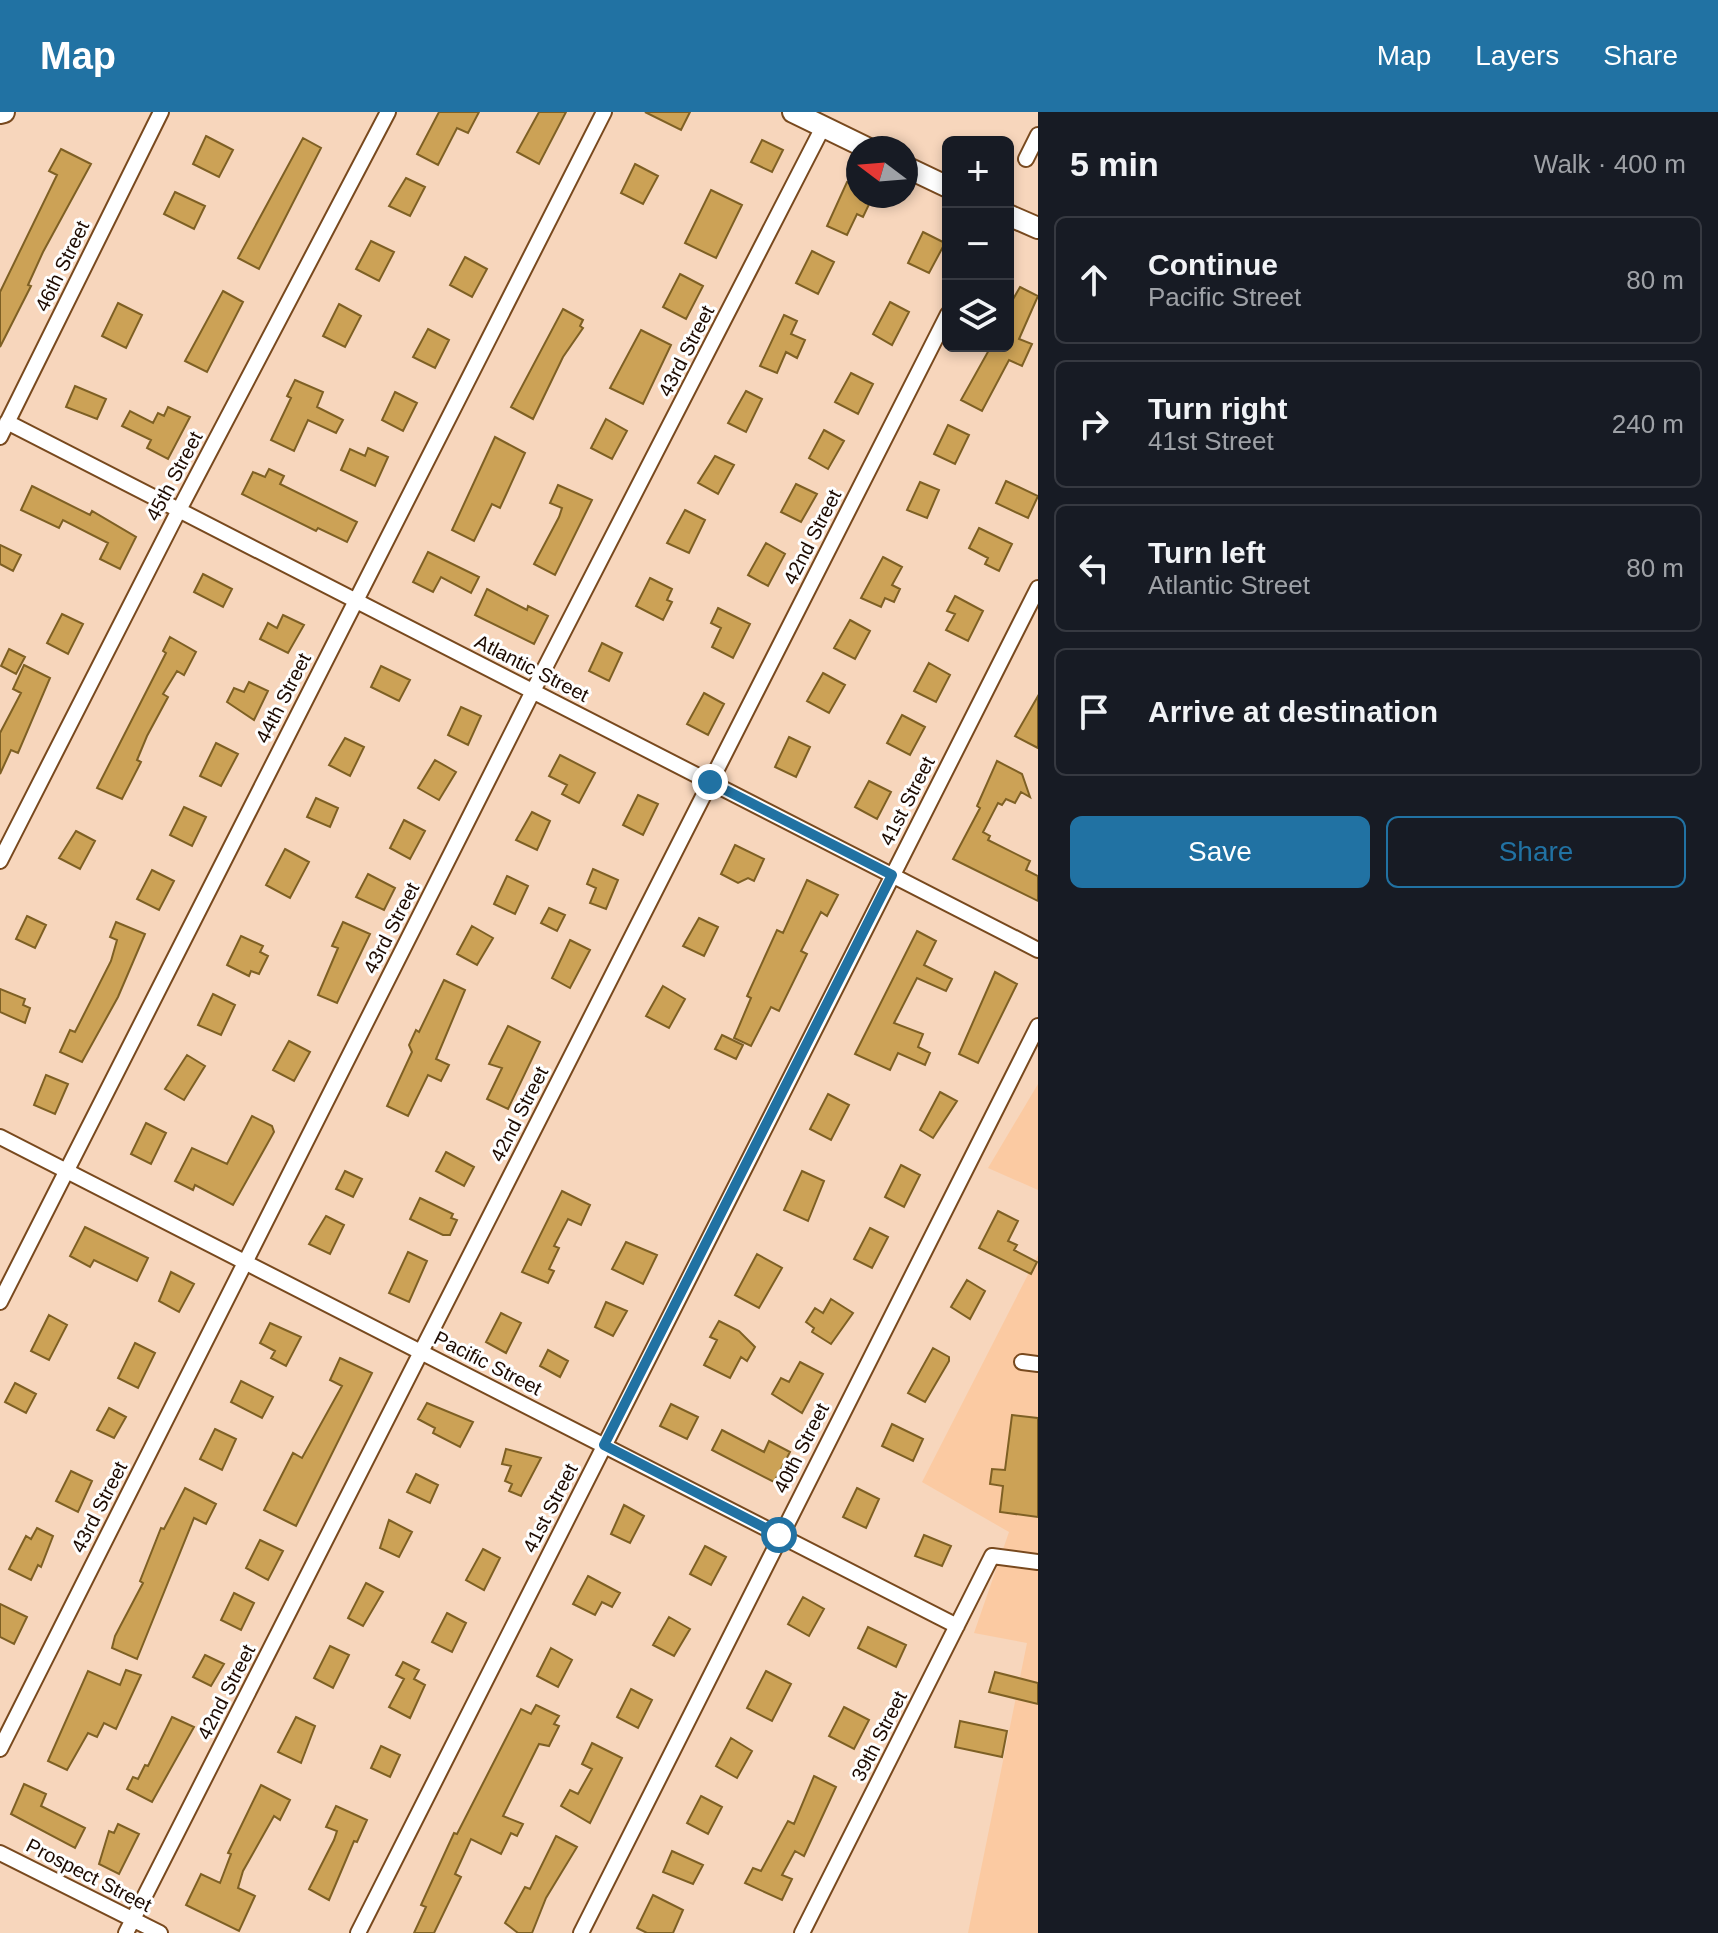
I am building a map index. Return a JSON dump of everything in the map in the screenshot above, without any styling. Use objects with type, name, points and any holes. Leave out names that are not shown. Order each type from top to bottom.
[{"type":"main road","points":[[793,112],[846,138]]},
{"type":"main road","points":[[918,173],[942,184]]},
{"type":"main road","points":[[1014,218],[1038,228]]},
{"type":"street","name":"46th Street","points":[[0,437],[161,112]]},
{"type":"street","name":"45th Street","points":[[0,861],[179,510],[388,112]]},
{"type":"street","name":"44th Street","points":[[0,1302],[604,112]]},
{"type":"street","name":"43rd Street","points":[[0,1749],[533,691],[823,127]]},
{"type":"street","points":[[1026,159],[1038,135]]},
{"type":"street","name":"42nd Street","points":[[129,1926],[942,326]]},
{"type":"street","name":"Atlantic Street","points":[[7,422],[1038,950]]},
{"type":"street","name":"41st Street","points":[[358,1933],[1038,588]]},
{"type":"street","name":"40th Street","points":[[581,1933],[1038,1026]]},
{"type":"street","name":"Pacific Street","points":[[0,1137],[957,1626]]},
{"type":"street","points":[[1022,1362],[1038,1364]]},
{"type":"street","name":"39th Street","points":[[802,1933],[992,1556],[1038,1562]]},
{"type":"street","name":"Prospect Street","points":[[0,1853],[129,1926],[160,1933]]},
{"type":"shaded area","points":[[1038,1084],[1038,1190],[988,1168]]},
{"type":"shaded area","points":[[1038,1255],[1038,1933],[968,1933],[1027,1643],[974,1633],[1009,1532],[922,1482]]},
{"type":"building","points":[[439,112],[479,112],[468,133],[457,128],[438,165],[417,154]]},
{"type":"building","points":[[539,112],[566,112],[539,164],[517,152]]},
{"type":"building","points":[[645,112],[690,112],[681,130]]},
{"type":"building","points":[[206,136],[233,150],[219,177],[193,164]]},
{"type":"building","points":[[303,138],[321,148],[259,269],[238,258]]},
{"type":"building","points":[[762,140],[783,150],[772,172],[751,162]]},
{"type":"building","points":[[61,149],[91,164],[43,252],[28,285],[31,286],[0,347],[0,292],[57,175],[49,171]]},
{"type":"building","points":[[635,164],[658,176],[643,204],[621,193]]},
{"type":"building","points":[[406,178],[425,187],[410,216],[389,206]]},
{"type":"building","points":[[846,184],[846,208],[867,208],[863,217],[857,214],[847,235],[827,226]]},
{"type":"building","points":[[711,190],[742,205],[716,258],[685,243]]},
{"type":"building","points":[[175,192],[205,206],[194,229],[164,214]]},
{"type":"building","points":[[923,232],[942,242],[942,249],[929,273],[908,263]]},
{"type":"building","points":[[371,241],[394,252],[379,281],[356,269]]},
{"type":"building","points":[[812,251],[834,262],[818,294],[796,283]]},
{"type":"building","points":[[465,257],[487,269],[472,297],[450,285]]},
{"type":"building","points":[[680,274],[703,286],[686,319],[663,307]]},
{"type":"building","points":[[1020,287],[1038,296],[1019,339],[1032,344],[1022,366],[1009,360],[982,411],[961,400],[988,352],[1014,352],[1014,298]]},
{"type":"building","points":[[223,291],[243,302],[207,372],[185,361]]},
{"type":"building","points":[[890,302],[909,312],[892,345],[873,334]]},
{"type":"building","points":[[118,303],[142,315],[126,348],[102,336]]},
{"type":"building","points":[[339,304],[361,316],[345,347],[323,336]]},
{"type":"building","points":[[563,309],[583,320],[580,326],[583,328],[563,357],[533,419],[511,407]]},
{"type":"building","points":[[784,315],[797,321],[791,334],[805,340],[797,358],[786,352],[777,373],[760,366]]},
{"type":"building","points":[[428,329],[449,340],[435,368],[413,357]]},
{"type":"building","points":[[641,330],[671,345],[643,404],[610,388]]},
{"type":"building","points":[[851,373],[873,384],[858,414],[835,402]]},
{"type":"building","points":[[295,380],[323,392],[317,407],[343,420],[336,433],[308,420],[294,451],[271,440],[291,398],[287,396]]},
{"type":"building","points":[[75,386],[106,399],[97,419],[66,407]]},
{"type":"building","points":[[746,391],[762,399],[746,432],[728,423]]},
{"type":"building","points":[[395,392],[417,403],[403,431],[382,420]]},
{"type":"building","points":[[168,407],[190,417],[168,459],[147,448],[151,440],[122,426],[130,411],[153,423],[158,413],[164,416]]},
{"type":"building","points":[[606,419],[627,431],[612,459],[591,448]]},
{"type":"building","points":[[948,425],[969,435],[955,464],[934,454]]},
{"type":"building","points":[[824,430],[844,441],[828,469],[809,458]]},
{"type":"building","points":[[495,437],[525,453],[500,508],[492,504],[474,541],[452,530]]},
{"type":"building","points":[[368,448],[388,457],[375,486],[341,470],[350,449],[365,456]]},
{"type":"building","points":[[715,456],[734,465],[718,494],[698,483]]},
{"type":"building","points":[[269,469],[284,476],[280,484],[357,522],[347,542],[318,528],[316,531],[242,494],[253,472],[265,477]]},
{"type":"building","points":[[1006,481],[1038,496],[1028,518],[996,503]]},
{"type":"building","points":[[920,482],[939,490],[927,518],[907,510]]},
{"type":"building","points":[[796,484],[817,494],[801,522],[781,512]]},
{"type":"building","points":[[558,485],[592,500],[555,575],[534,564],[562,508],[550,503]]},
{"type":"building","points":[[32,486],[90,515],[92,511],[136,537],[120,569],[100,559],[108,543],[63,520],[59,528],[21,510]]},
{"type":"building","points":[[685,510],[705,520],[689,553],[667,543]]},
{"type":"building","points":[[979,528],[1012,544],[999,571],[985,564],[988,558],[969,548]]},
{"type":"building","points":[[766,543],[785,554],[768,586],[748,575]]},
{"type":"building","points":[[0,545],[21,555],[13,571],[0,564]]},
{"type":"building","points":[[428,552],[479,577],[471,593],[441,577],[433,592],[413,582]]},
{"type":"building","points":[[883,557],[902,567],[892,585],[900,589],[894,602],[885,598],[881,607],[861,598]]},
{"type":"building","points":[[203,574],[232,589],[223,607],[194,592]]},
{"type":"building","points":[[650,578],[672,589],[667,600],[672,602],[663,620],[636,606]]},
{"type":"building","points":[[487,589],[527,610],[528,606],[548,616],[534,644],[475,615]]},
{"type":"building","points":[[955,596],[983,611],[968,641],[946,630],[955,614],[947,611]]},
{"type":"building","points":[[718,608],[750,624],[733,658],[712,647],[721,628],[711,623]]},
{"type":"building","points":[[62,614],[83,624],[68,654],[47,643]]},
{"type":"building","points":[[283,615],[304,625],[288,653],[260,639],[268,623],[277,628]]},
{"type":"building","points":[[850,620],[870,631],[855,659],[834,648]]},
{"type":"building","points":[[170,637],[196,652],[184,675],[177,671],[163,694],[168,697],[147,736],[137,760],[141,762],[122,799],[97,788],[166,653],[163,651]]},
{"type":"building","points":[[602,643],[622,653],[609,681],[589,671]]},
{"type":"building","points":[[9,649],[25,657],[16,674],[1,666]]},
{"type":"building","points":[[929,663],[950,675],[936,702],[914,691]]},
{"type":"building","points":[[24,665],[50,678],[18,753],[11,750],[0,774],[0,733],[21,693],[13,689]]},
{"type":"building","points":[[381,666],[410,680],[399,701],[371,687]]},
{"type":"building","points":[[823,673],[845,685],[829,713],[807,701]]},
{"type":"building","points":[[249,682],[268,691],[254,720],[227,702],[234,688],[244,692]]},
{"type":"building","points":[[704,693],[724,704],[708,735],[687,724]]},
{"type":"building","points":[[1038,696],[1038,748],[1015,736]]},
{"type":"building","points":[[461,707],[481,716],[468,745],[448,735]]},
{"type":"building","points":[[902,715],[925,727],[910,755],[887,743]]},
{"type":"building","points":[[789,737],[810,747],[796,777],[775,767]]},
{"type":"building","points":[[345,738],[364,747],[350,776],[329,765]]},
{"type":"building","points":[[216,743],[238,754],[221,786],[200,776]]},
{"type":"building","points":[[560,755],[595,773],[579,803],[562,794],[567,785],[549,776]]},
{"type":"building","points":[[435,760],[456,772],[439,800],[418,788]]},
{"type":"building","points":[[997,761],[1022,774],[1030,797],[1021,792],[1015,803],[1006,799],[1002,805],[998,803],[983,832],[990,836],[988,840],[1030,861],[1026,870],[1038,876],[1038,901],[953,859],[980,808],[977,806]]},
{"type":"building","points":[[869,781],[891,792],[877,819],[855,807]]},
{"type":"building","points":[[638,795],[658,804],[643,835],[623,825]]},
{"type":"building","points":[[316,798],[338,808],[330,827],[307,817]]},
{"type":"building","points":[[184,807],[206,817],[192,846],[170,835]]},
{"type":"building","points":[[532,812],[550,821],[537,850],[516,840]]},
{"type":"building","points":[[404,820],[425,831],[410,859],[390,848]]},
{"type":"building","points":[[76,831],[95,841],[80,869],[59,858]]},
{"type":"building","points":[[735,845],[764,859],[754,881],[748,878],[738,883],[721,874]]},
{"type":"building","points":[[285,849],[309,862],[290,898],[266,885]]},
{"type":"building","points":[[593,869],[618,880],[606,909],[590,903],[596,888],[587,884]]},
{"type":"building","points":[[152,870],[174,881],[159,910],[137,899]]},
{"type":"building","points":[[368,874],[395,888],[384,910],[356,897]]},
{"type":"building","points":[[507,876],[528,886],[515,914],[494,904]]},
{"type":"building","points":[[807,880],[838,895],[827,916],[821,912],[801,951],[807,954],[779,1011],[771,1007],[751,1046],[734,1038],[751,998],[747,996],[777,930],[783,933]]},
{"type":"building","points":[[549,908],[565,915],[557,931],[541,923]]},
{"type":"building","points":[[27,916],[46,925],[35,948],[16,939]]},
{"type":"building","points":[[699,918],[718,927],[704,956],[683,946]]},
{"type":"building","points":[[116,922],[145,934],[118,997],[82,1062],[60,1052],[70,1030],[75,1032],[111,961],[117,940],[110,937]]},
{"type":"building","points":[[343,922],[370,934],[337,1003],[318,995],[338,948],[332,946]]},
{"type":"building","points":[[472,926],[493,938],[477,965],[457,954]]},
{"type":"building","points":[[917,931],[936,941],[924,965],[952,979],[946,991],[917,978],[894,1023],[923,1034],[918,1047],[930,1053],[925,1065],[898,1053],[890,1070],[855,1054]]},
{"type":"building","points":[[241,936],[263,946],[260,952],[268,956],[259,974],[251,971],[249,976],[227,965]]},
{"type":"building","points":[[570,940],[590,950],[570,988],[552,978]]},
{"type":"building","points":[[995,972],[1017,984],[978,1063],[959,1054]]},
{"type":"building","points":[[444,980],[465,990],[436,1059],[449,1065],[441,1081],[428,1075],[408,1116],[387,1106],[412,1052],[409,1045],[416,1030],[419,1032]]},
{"type":"building","points":[[663,986],[685,999],[669,1028],[646,1016]]},
{"type":"building","points":[[0,989],[25,999],[23,1005],[30,1008],[25,1023],[0,1012]]},
{"type":"building","points":[[213,994],[235,1005],[221,1035],[198,1025]]},
{"type":"building","points":[[508,1026],[540,1042],[508,1109],[487,1099],[502,1068],[489,1064]]},
{"type":"building","points":[[722,1035],[743,1045],[736,1059],[715,1049]]},
{"type":"building","points":[[289,1041],[310,1052],[294,1081],[273,1070]]},
{"type":"building","points":[[187,1055],[205,1066],[184,1100],[165,1089]]},
{"type":"building","points":[[46,1075],[68,1084],[55,1114],[34,1105]]},
{"type":"building","points":[[940,1092],[957,1101],[933,1138],[920,1130]]},
{"type":"building","points":[[828,1094],[849,1105],[831,1140],[810,1129]]},
{"type":"building","points":[[252,1116],[272,1126],[274,1132],[233,1205],[195,1185],[193,1190],[175,1181],[192,1148],[227,1164]]},
{"type":"building","points":[[146,1123],[166,1133],[151,1164],[131,1154]]},
{"type":"building","points":[[446,1152],[474,1167],[464,1186],[436,1171]]},
{"type":"building","points":[[901,1165],[920,1175],[904,1207],[885,1197]]},
{"type":"building","points":[[345,1171],[362,1179],[353,1197],[336,1189]]},
{"type":"building","points":[[802,1171],[824,1181],[808,1221],[784,1210]]},
{"type":"building","points":[[562,1191],[590,1205],[581,1225],[568,1219],[554,1246],[559,1248],[549,1269],[554,1271],[548,1283],[522,1272]]},
{"type":"building","points":[[420,1198],[453,1214],[451,1218],[457,1220],[450,1235],[443,1235],[410,1219]]},
{"type":"building","points":[[998,1211],[1018,1221],[1008,1241],[1017,1245],[1014,1250],[1037,1262],[1031,1274],[979,1248]]},
{"type":"building","points":[[326,1216],[344,1225],[330,1254],[309,1244]]},
{"type":"building","points":[[85,1227],[148,1258],[137,1281],[94,1260],[90,1267],[70,1256]]},
{"type":"building","points":[[870,1228],[888,1237],[872,1268],[854,1259]]},
{"type":"building","points":[[626,1242],[657,1255],[643,1284],[612,1269]]},
{"type":"building","points":[[408,1252],[427,1261],[409,1302],[389,1293]]},
{"type":"building","points":[[757,1254],[782,1268],[759,1308],[735,1295]]},
{"type":"building","points":[[171,1272],[194,1284],[179,1312],[159,1301]]},
{"type":"building","points":[[967,1280],[985,1291],[970,1319],[951,1307]]},
{"type":"building","points":[[831,1299],[853,1313],[831,1344],[812,1332],[814,1328],[806,1322],[815,1308],[823,1313]]},
{"type":"building","points":[[606,1302],[627,1311],[613,1336],[595,1327]]},
{"type":"building","points":[[501,1313],[521,1323],[506,1353],[486,1342]]},
{"type":"building","points":[[49,1315],[67,1325],[49,1360],[31,1351]]},
{"type":"building","points":[[719,1321],[739,1331],[755,1347],[747,1361],[741,1357],[730,1378],[704,1365],[717,1340],[710,1337]]},
{"type":"building","points":[[270,1323],[301,1337],[286,1366],[271,1358],[275,1351],[260,1343]]},
{"type":"building","points":[[135,1343],[155,1353],[138,1388],[118,1378]]},
{"type":"building","points":[[933,1348],[949,1357],[949,1361],[925,1402],[908,1393]]},
{"type":"building","points":[[548,1350],[568,1361],[560,1377],[540,1366]]},
{"type":"building","points":[[340,1358],[372,1373],[296,1526],[264,1510],[293,1453],[302,1458],[342,1386],[330,1380]]},
{"type":"building","points":[[800,1362],[823,1374],[802,1413],[772,1394],[781,1378],[789,1382]]},
{"type":"building","points":[[241,1381],[273,1397],[262,1418],[231,1402]]},
{"type":"building","points":[[15,1383],[36,1394],[26,1413],[5,1402]]},
{"type":"building","points":[[427,1403],[473,1422],[460,1447],[433,1433],[435,1428],[418,1419]]},
{"type":"building","points":[[671,1404],[698,1417],[687,1439],[660,1426]]},
{"type":"building","points":[[109,1408],[126,1417],[114,1438],[97,1430]]},
{"type":"building","points":[[1012,1415],[1038,1418],[1038,1517],[1000,1512],[1003,1486],[990,1484],[992,1469],[1005,1470]]},
{"type":"building","points":[[892,1424],[923,1439],[913,1461],[882,1446]]},
{"type":"building","points":[[215,1429],[236,1439],[222,1470],[200,1459]]},
{"type":"building","points":[[722,1430],[764,1452],[769,1441],[790,1452],[774,1482],[712,1450]]},
{"type":"building","points":[[506,1449],[541,1458],[521,1496],[509,1491],[512,1484],[505,1481],[511,1466],[502,1464]]},
{"type":"building","points":[[71,1471],[92,1481],[78,1512],[56,1501]]},
{"type":"building","points":[[416,1474],[438,1485],[430,1503],[407,1492]]},
{"type":"building","points":[[185,1488],[216,1504],[206,1524],[194,1518],[137,1659],[112,1648],[115,1636],[143,1583],[140,1581],[161,1528],[164,1529]]},
{"type":"building","points":[[857,1488],[879,1499],[866,1528],[843,1517]]},
{"type":"building","points":[[624,1505],[644,1516],[630,1543],[611,1534]]},
{"type":"building","points":[[389,1520],[412,1532],[399,1557],[380,1548]]},
{"type":"building","points":[[37,1528],[53,1536],[41,1567],[38,1565],[31,1580],[9,1569],[26,1536],[31,1539]]},
{"type":"building","points":[[924,1535],[951,1546],[942,1566],[915,1556]]},
{"type":"building","points":[[260,1540],[283,1551],[268,1580],[246,1568]]},
{"type":"building","points":[[705,1546],[726,1557],[711,1585],[690,1574]]},
{"type":"building","points":[[483,1549],[500,1558],[484,1590],[466,1580]]},
{"type":"building","points":[[588,1576],[620,1593],[612,1607],[602,1602],[595,1615],[573,1604]]},
{"type":"building","points":[[366,1583],[383,1592],[363,1626],[348,1618]]},
{"type":"building","points":[[234,1593],[254,1603],[241,1630],[221,1620]]},
{"type":"building","points":[[803,1597],[824,1609],[809,1636],[788,1624]]},
{"type":"building","points":[[0,1604],[27,1617],[14,1644],[0,1637]]},
{"type":"building","points":[[447,1613],[466,1623],[452,1652],[432,1642]]},
{"type":"building","points":[[669,1617],[690,1629],[674,1656],[653,1645]]},
{"type":"building","points":[[868,1627],[906,1645],[896,1667],[858,1648]]},
{"type":"building","points":[[330,1646],[349,1655],[333,1688],[314,1678]]},
{"type":"building","points":[[551,1648],[572,1660],[558,1687],[537,1676]]},
{"type":"building","points":[[205,1655],[224,1664],[211,1686],[193,1677]]},
{"type":"building","points":[[403,1662],[419,1670],[414,1679],[425,1685],[410,1718],[389,1707],[404,1679],[396,1675]]},
{"type":"building","points":[[126,1670],[141,1675],[116,1729],[104,1723],[97,1737],[88,1733],[67,1770],[48,1761],[88,1671],[120,1685]]},
{"type":"building","points":[[766,1671],[791,1684],[772,1721],[747,1708]]},
{"type":"building","points":[[995,1672],[1038,1683],[1038,1704],[989,1692]]},
{"type":"building","points":[[631,1689],[652,1700],[638,1728],[617,1717]]},
{"type":"building","points":[[536,1705],[559,1716],[554,1724],[559,1726],[549,1746],[539,1744],[503,1816],[523,1824],[517,1836],[511,1833],[501,1854],[471,1839],[455,1874],[461,1877],[434,1933],[414,1933],[426,1907],[421,1905],[454,1833],[457,1834],[521,1709],[531,1714]]},
{"type":"building","points":[[844,1707],[869,1720],[854,1749],[829,1736]]},
{"type":"building","points":[[172,1717],[194,1727],[152,1802],[127,1789],[133,1777],[138,1779],[145,1765],[148,1766]]},
{"type":"building","points":[[296,1717],[315,1726],[301,1763],[278,1752]]},
{"type":"building","points":[[960,1721],[1007,1731],[1002,1757],[955,1747]]},
{"type":"building","points":[[731,1738],[752,1751],[737,1778],[716,1766]]},
{"type":"building","points":[[592,1743],[622,1758],[590,1823],[561,1806],[570,1790],[578,1794],[592,1769],[582,1764]]},
{"type":"building","points":[[381,1746],[400,1755],[390,1777],[371,1768]]},
{"type":"building","points":[[814,1776],[836,1787],[804,1856],[795,1851],[782,1875],[792,1879],[782,1900],[745,1883],[753,1868],[761,1871],[788,1821],[794,1824]]},
{"type":"building","points":[[24,1784],[46,1794],[41,1806],[85,1828],[75,1848],[11,1814]]},
{"type":"building","points":[[261,1785],[290,1800],[280,1820],[274,1816],[243,1871],[238,1888],[255,1896],[239,1931],[186,1905],[201,1874],[220,1883],[231,1854],[228,1853]]},
{"type":"building","points":[[701,1796],[722,1807],[708,1834],[687,1823]]},
{"type":"building","points":[[336,1806],[367,1820],[357,1842],[354,1841],[329,1900],[309,1889],[337,1831],[326,1827]]},
{"type":"building","points":[[118,1824],[139,1834],[119,1874],[99,1864],[109,1831],[114,1833]]},
{"type":"building","points":[[556,1836],[577,1847],[546,1898],[532,1933],[518,1933],[505,1923],[525,1887],[530,1889]]},
{"type":"building","points":[[672,1851],[703,1865],[693,1884],[663,1872]]},
{"type":"building","points":[[653,1895],[683,1910],[673,1933],[647,1933],[637,1928]]},
{"type":"route","points":[[710,782],[892,875],[604,1445],[779,1535]]}]
